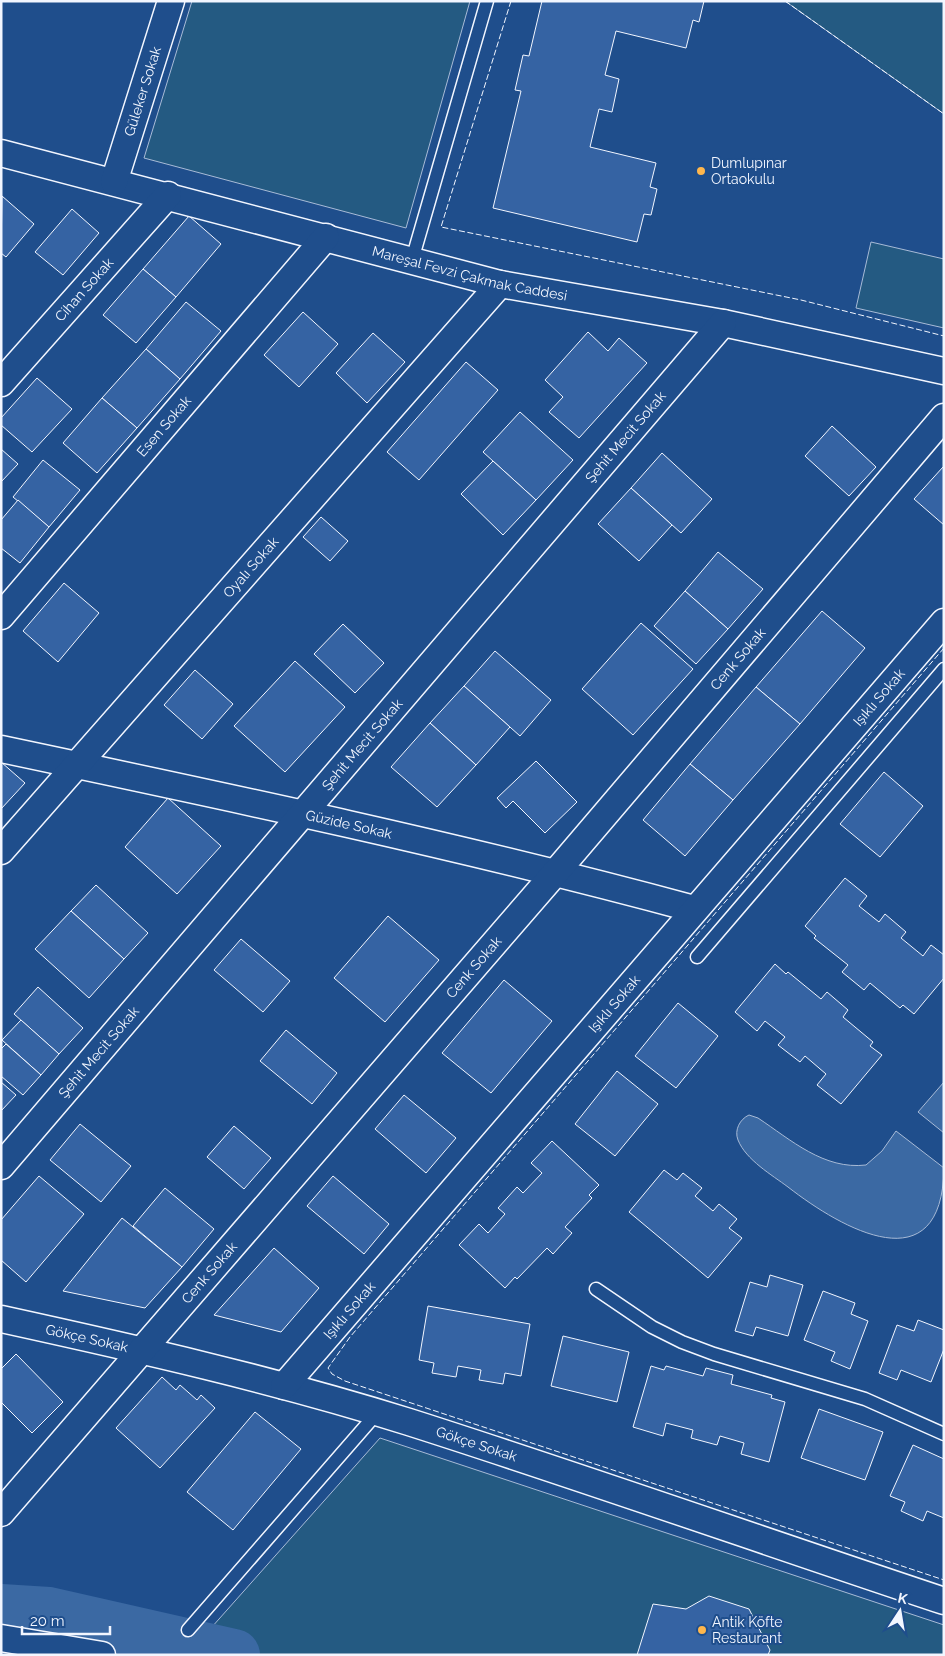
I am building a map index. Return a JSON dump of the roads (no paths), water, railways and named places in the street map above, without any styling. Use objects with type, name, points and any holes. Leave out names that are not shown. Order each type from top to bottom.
[{"type":"street","name":"Güleker Sokak","points":[[114,182],[171,1]]},
{"type":"street","name":"Mareşal Fevzi Çakmak Caddesi","points":[[2,154],[326,236],[500,284],[723,323],[944,371]]},
{"type":"street","name":"Cihan Sokak","points":[[1,383],[168,196]]},
{"type":"street","name":"Esen Sokak","points":[[1,616],[326,236]]},
{"type":"street","name":"Oyalı Sokak","points":[[1,851],[500,284]]},
{"type":"street","name":"Şehit Mecit Sokak","points":[[1,1166],[723,323]]},
{"type":"street","name":"Cenk Sokak","points":[[1,1513],[144,1351],[944,417]]},
{"type":"street","name":"Işıklı Sokak","points":[[284,1386],[694,909],[944,622]]},
{"type":"street","name":"Güzide Sokak","points":[[1,749],[302,813],[556,872],[694,909]]},
{"type":"street","name":"Gökçe Sokak","points":[[1,1319],[144,1351],[284,1386],[377,1413],[944,1601]]},
{"type":"street","points":[[1,1638],[102,1655]]},
{"type":"lane","points":[[412,260],[487,1]]},
{"type":"lane","points":[[697,957],[944,669]]},
{"type":"lane","points":[[596,1289],[652,1327],[682,1342],[714,1354],[865,1399],[944,1434]]},
{"type":"lane","points":[[188,1630],[377,1413]]},
{"type":"waterway","points":[[1,1610],[49,1613],[234,1655]]},
{"type":"place","name":"Dumlupınar Ortaokulu","points":[[701,171]]},
{"type":"place","name":"Antik Köfte Restaurant","points":[[702,1630]]}]
